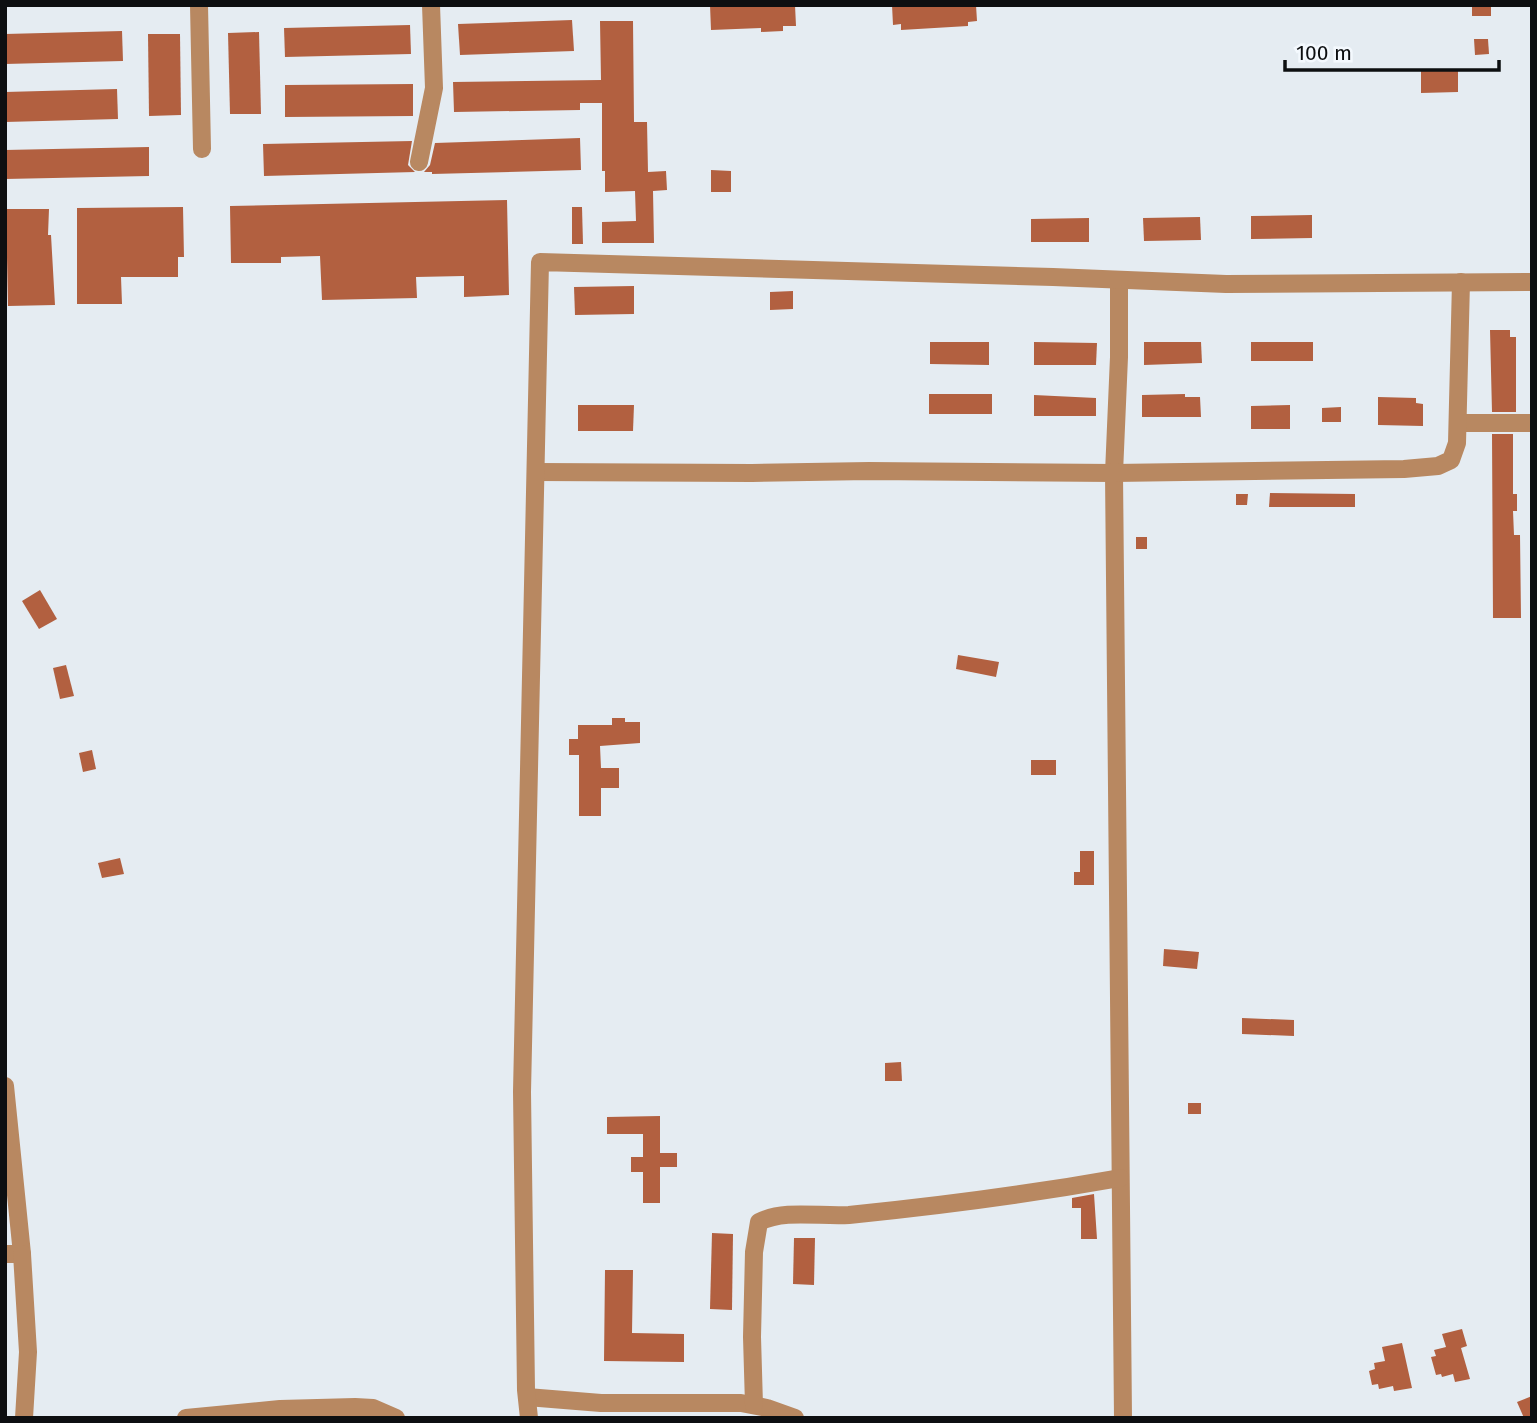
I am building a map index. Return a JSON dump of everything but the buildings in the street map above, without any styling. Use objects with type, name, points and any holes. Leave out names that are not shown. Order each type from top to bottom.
[{"type":"street","points":[[199,5],[202,149]]},
{"type":"street","points":[[419,162],[434,88],[431,5]]},
{"type":"street","points":[[529,1418],[522,1092],[540,262],[1226,284],[1532,282]]},
{"type":"street","points":[[1119,280],[1114,473],[1123,1418]]},
{"type":"street","points":[[536,472],[1114,473],[1404,469],[1437,466],[1451,460],[1457,443],[1461,282]]},
{"type":"street","points":[[1459,424],[1532,423]]},
{"type":"street","points":[[5,1086],[13,1254],[28,1352],[23,1418]]},
{"type":"street","points":[[754,1405],[754,1252],[759,1222],[788,1216],[846,1215],[1019,1194],[1120,1178]]},
{"type":"street","points":[[527,1397],[601,1403],[754,1405],[795,1418]]},
{"type":"street","points":[[186,1418],[280,1409],[355,1407],[373,1408],[396,1418]]}]
